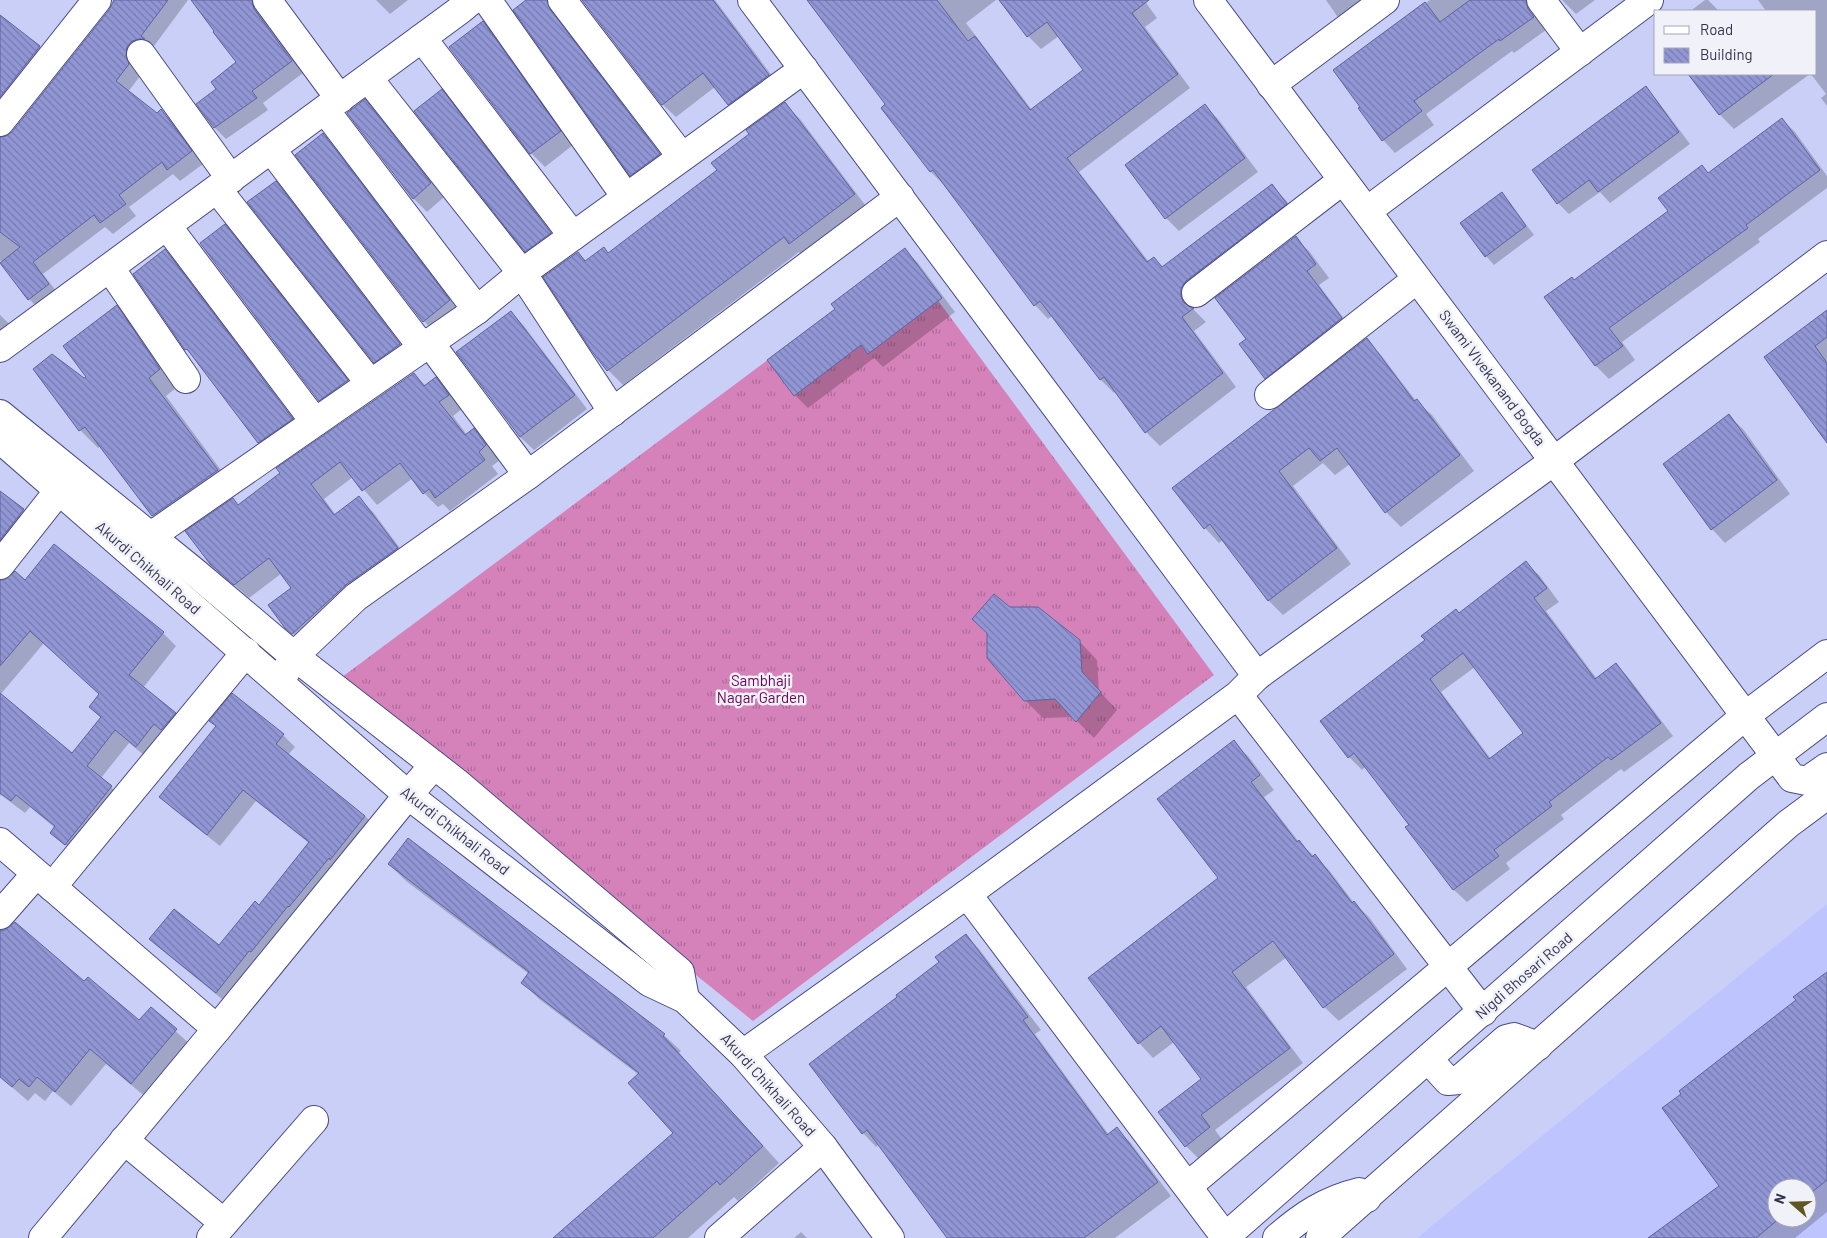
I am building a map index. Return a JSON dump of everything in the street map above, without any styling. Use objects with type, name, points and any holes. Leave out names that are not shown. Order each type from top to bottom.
[{"type":"street","points":[[4,108],[97,0]]},
{"type":"street","points":[[267,0],[332,104],[477,310]]},
{"type":"street","points":[[487,0],[626,198]]},
{"type":"street","points":[[562,0],[682,157]]},
{"type":"street","points":[[752,0],[1257,676]]},
{"type":"street","name":"Swami VIvekanand Bogda","points":[[1208,0],[1792,778],[1807,781],[1827,767]]},
{"type":"street","points":[[1271,85],[1385,0]]},
{"type":"street","points":[[1541,0],[1580,52]]},
{"type":"street","points":[[1367,211],[1649,0]]},
{"type":"street","points":[[0,348],[422,38],[461,4]]},
{"type":"street","points":[[422,38],[573,236]]},
{"type":"street","points":[[141,54],[224,184],[370,383]]},
{"type":"street","points":[[151,536],[477,310],[573,236],[804,69]]},
{"type":"street","points":[[368,78],[522,274],[613,412]]},
{"type":"street","points":[[271,149],[528,475]]},
{"type":"street","points":[[1196,293],[1343,180]]},
{"type":"street","points":[[280,682],[294,656],[356,597],[528,475],[900,197]]},
{"type":"street","points":[[166,226],[315,422]]},
{"type":"street","points":[[743,1054],[967,894],[1238,695],[1257,676],[1554,461],[1827,255]]},
{"type":"street","points":[[110,268],[186,379]]},
{"type":"street","points":[[1269,395],[1417,279]]},
{"type":"street","points":[[0,414],[66,482],[151,536],[294,656],[434,765],[680,972],[685,999]]},
{"type":"street","name":"Akurdi Chikhali Road","points":[[0,440],[66,482],[246,652],[408,795],[649,982],[685,999],[743,1054],[823,1147],[890,1238]]},
{"type":"street","points":[[0,565],[66,482]]},
{"type":"street","points":[[0,915],[44,880],[246,652]]},
{"type":"street","points":[[1188,1186],[1746,716],[1827,654]]},
{"type":"street","points":[[1238,695],[1483,1012]]},
{"type":"street","name":"Nigdi Bhosari Road","points":[[1225,1238],[1749,776],[1827,717]]},
{"type":"street","points":[[43,1238],[434,765]]},
{"type":"street","points":[[1320,1238],[1788,824],[1827,796]]},
{"type":"street","points":[[5,856],[44,880],[217,1029]]},
{"type":"street","points":[[967,894],[1188,1186],[1225,1238]]},
{"type":"street","points":[[1428,1060],[1443,1078],[1454,1082],[1464,1077],[1506,1039],[1514,1037],[1538,1046]]},
{"type":"street","points":[[124,1140],[218,1231],[314,1120]]},
{"type":"street","points":[[719,1238],[823,1147]]},
{"type":"street","points":[[1277,1238],[1317,1208],[1339,1197],[1358,1192],[1367,1198]]},
{"type":"shaded area","points":[[1827,904],[1827,1238],[1418,1238],[1429,1228]]},
{"type":"green space","name":"Sambhaji Nagar Garden","points":[[906,257],[1214,675],[753,1021],[334,683]]},
{"type":"building","points":[[114,0],[168,0],[141,36],[145,39],[132,41],[127,47],[126,56],[129,64],[116,81],[157,113],[161,109],[192,151],[167,170],[162,162],[119,195],[126,204],[100,223],[94,215],[33,262],[49,284],[28,300],[0,263],[20,247],[0,232],[0,137],[12,132],[109,10]]},
{"type":"building","points":[[191,0],[252,0],[254,9],[292,61],[252,91],[257,98],[214,128],[196,104],[216,89],[211,82],[236,62]]},
{"type":"building","points":[[526,0],[547,0],[550,9],[660,154],[630,176],[513,10]]},
{"type":"building","points":[[582,0],[713,0],[769,75],[728,105],[703,73],[662,105]]},
{"type":"building","points":[[807,0],[937,0],[968,41],[975,36],[1030,110],[1083,70],[1047,22],[1027,37],[999,0],[1149,0],[1132,13],[1178,74],[1067,158],[1147,262],[1154,257],[1162,267],[1272,184],[1287,204],[1186,281],[1181,288],[1183,302],[1194,308],[1182,317],[1223,373],[1145,433],[1104,377],[1100,380],[1040,301],[1034,306],[933,170],[930,172],[881,108],[885,104]]},
{"type":"building","points":[[1470,0],[1526,0],[1528,9],[1534,17],[1500,41],[1499,39],[1414,101],[1422,111],[1382,141],[1333,70],[1425,2],[1440,22]]},
{"type":"building","points":[[0,15],[40,46],[0,97]]},
{"type":"building","points":[[483,21],[561,131],[530,154],[449,47]]},
{"type":"building","points":[[1689,75],[1773,75],[1719,115]]},
{"type":"building","points":[[1646,86],[1679,132],[1598,192],[1589,180],[1557,204],[1532,170]]},
{"type":"building","points":[[442,89],[551,233],[525,252],[414,111]]},
{"type":"building","points":[[365,99],[431,183],[413,199],[347,113]]},
{"type":"building","points":[[785,102],[855,194],[789,244],[784,237],[607,371],[543,277],[578,252],[585,261],[604,247],[608,253],[717,170],[711,163],[749,134],[746,130]]},
{"type":"building","points":[[1205,104],[1245,158],[1165,219],[1125,165]]},
{"type":"building","points":[[1782,118],[1820,170],[1746,225],[1748,228],[1609,328],[1623,346],[1595,366],[1544,297],[1572,277],[1574,280],[1668,211],[1658,198],[1702,165],[1708,173]]},
{"type":"building","points":[[323,133],[450,300],[423,322],[295,155]]},
{"type":"building","points":[[276,181],[400,344],[374,363],[247,202]]},
{"type":"building","points":[[1502,192],[1526,226],[1485,257],[1460,223]]},
{"type":"building","points":[[225,224],[348,380],[319,401],[200,243]]},
{"type":"building","points":[[1296,236],[1316,264],[1307,271],[1342,318],[1265,379],[1239,344],[1246,339],[1215,298]]},
{"type":"building","points":[[905,248],[942,298],[868,354],[861,345],[794,396],[767,360],[835,309],[831,304]]},
{"type":"building","points":[[165,249],[293,419],[258,443],[187,349],[185,350],[133,274]]},
{"type":"building","points":[[117,305],[160,369],[149,378],[218,470],[152,516],[85,427],[79,431],[33,369],[52,354],[84,378],[86,377],[63,346]]},
{"type":"building","points":[[1827,310],[1827,337],[1815,346],[1827,363],[1827,443],[1764,357]]},
{"type":"building","points":[[511,311],[575,395],[520,437],[456,352]]},
{"type":"building","points":[[1367,338],[1414,401],[1417,399],[1460,455],[1385,513],[1337,448],[1320,461],[1309,448],[1279,471],[1337,548],[1268,601],[1210,524],[1204,529],[1172,488]]},
{"type":"building","points":[[414,373],[424,386],[436,377],[449,395],[439,402],[465,435],[474,428],[486,445],[479,452],[485,460],[435,498],[429,489],[423,494],[400,463],[362,491],[340,462],[311,484],[334,515],[359,496],[398,548],[347,584],[292,634],[285,628],[268,605],[291,588],[269,558],[234,585],[210,564],[185,531],[233,498],[238,505],[280,473],[276,468]]},
{"type":"building","points":[[1729,414],[1777,480],[1711,530],[1663,464]]},
{"type":"building","points":[[0,491],[24,509],[0,540]]},
{"type":"building","points":[[54,544],[164,632],[129,675],[176,713],[161,730],[154,724],[136,747],[115,730],[87,766],[112,786],[65,845],[50,833],[55,826],[16,795],[11,801],[0,793],[0,693],[72,753],[101,717],[89,707],[99,694],[30,631],[0,666],[0,580],[6,579],[15,571],[25,580]]},
{"type":"building","points":[[1526,561],[1547,588],[1534,598],[1595,679],[1616,663],[1661,723],[1611,760],[1608,757],[1549,802],[1552,806],[1494,850],[1499,856],[1453,890],[1405,827],[1409,825],[1354,753],[1348,758],[1320,721],[1425,640],[1421,636],[1456,609],[1459,613]],"holes":[[[1463,653],[1523,733],[1489,759],[1430,679]]]},
{"type":"building","points":[[994,594],[1010,607],[1038,607],[1080,640],[1082,672],[1101,692],[1076,722],[1055,699],[1024,701],[987,658],[987,633],[972,619]]},
{"type":"building","points":[[232,693],[284,734],[276,744],[365,816],[251,952],[249,951],[216,993],[149,939],[174,909],[219,945],[255,901],[259,905],[309,842],[243,790],[207,835],[159,797],[216,726],[209,721]]},
{"type":"building","points":[[1234,740],[1260,775],[1251,782],[1297,842],[1299,840],[1312,857],[1315,854],[1394,954],[1323,1008],[1273,941],[1232,972],[1290,1048],[1201,1115],[1210,1127],[1185,1147],[1158,1112],[1201,1079],[1161,1026],[1138,1044],[1088,978],[1218,878],[1157,799]]},
{"type":"building","points":[[408,838],[665,1034],[663,1036],[763,1146],[720,1185],[717,1181],[653,1238],[553,1238],[673,1133],[628,1083],[639,1073],[521,983],[529,972],[388,864]]},
{"type":"building","points":[[15,922],[84,981],[88,977],[139,1020],[151,1007],[177,1029],[131,1084],[90,1049],[55,1092],[37,1077],[29,1087],[19,1079],[12,1087],[0,1077],[0,930],[5,930]]},
{"type":"building","points":[[966,934],[1028,1017],[1023,1020],[1107,1135],[1117,1127],[1158,1182],[1084,1238],[947,1238],[867,1130],[862,1134],[809,1064],[897,997],[896,995],[939,962],[935,957]]},
{"type":"building","points":[[1827,972],[1827,1180],[1817,1188],[1817,1178],[1767,1178],[1768,1228],[1756,1238],[1648,1238],[1719,1186],[1662,1108],[1681,1094],[1679,1091],[1796,1000],[1793,997]]}]
